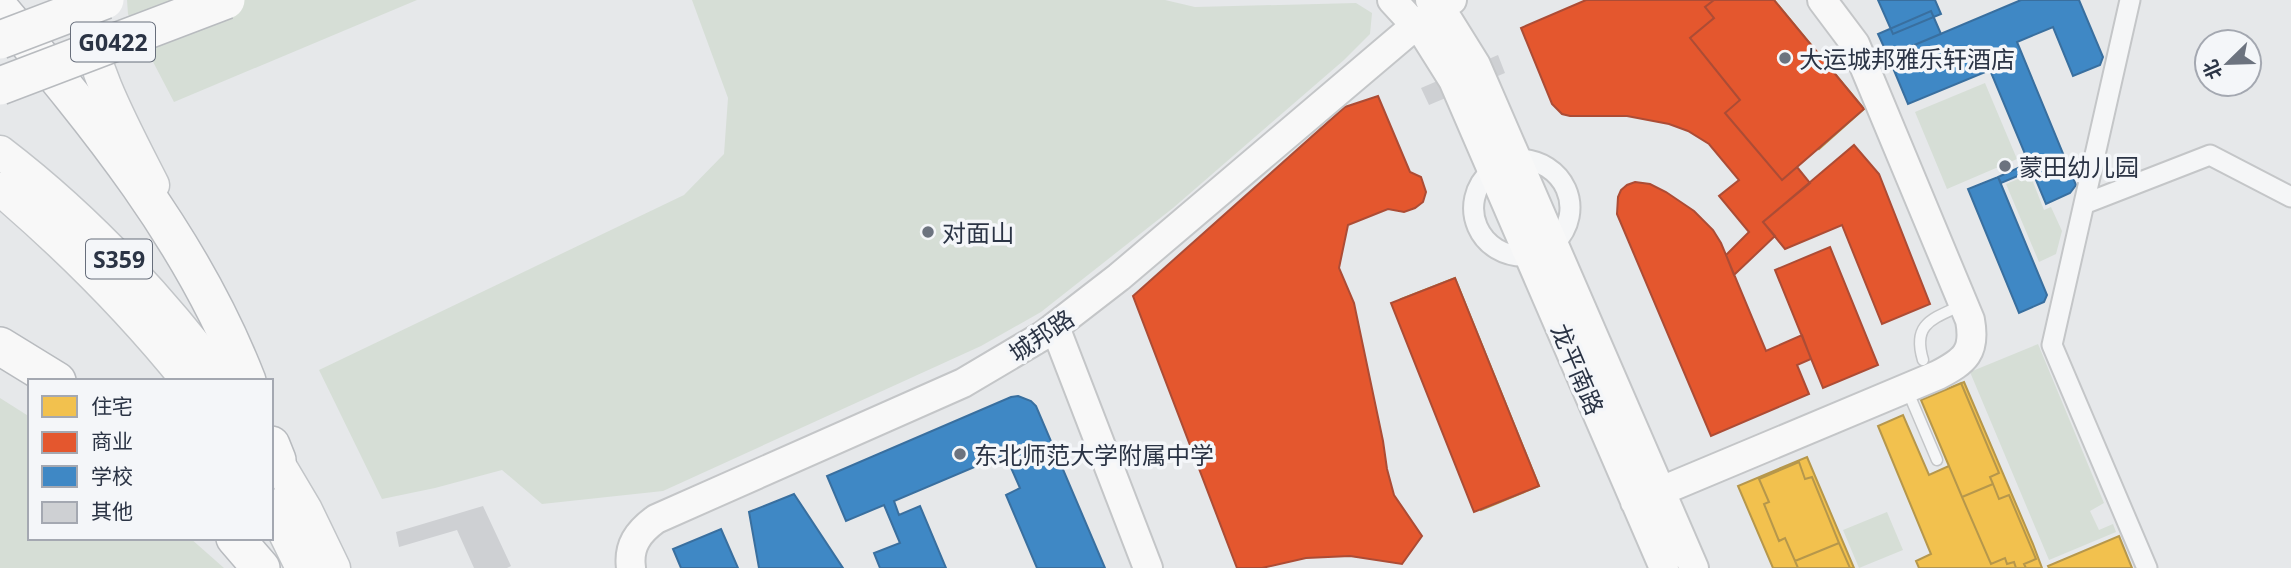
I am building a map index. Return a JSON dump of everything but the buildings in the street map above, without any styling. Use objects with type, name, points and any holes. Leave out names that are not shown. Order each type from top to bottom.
[{"type":"highway","name":"G0422","points":[[1,21],[104,0]]},
{"type":"highway","name":"G0422","points":[[0,86],[226,0]]},
{"type":"highway","points":[[188,13],[243,0]]},
{"type":"highway","points":[[1,21],[120,155],[189,258],[219,314],[246,379]]},
{"type":"highway","points":[[0,346],[54,379]]},
{"type":"highway","points":[[237,540],[261,568]]},
{"type":"main road","points":[[81,0],[91,48],[102,77],[189,258]]},
{"type":"main road","name":"S359","points":[[0,152],[112,251],[164,307],[221,379]]},
{"type":"main road","name":"S359","points":[[0,189],[105,285],[186,379]]},
{"type":"main road","points":[[273,452],[334,568]]},
{"type":"main road","points":[[273,509],[302,568]]},
{"type":"street","points":[[1392,0],[1434,8]]},
{"type":"street","points":[[1648,497],[1950,369],[1968,355],[1972,345],[1973,333],[1964,304],[1856,44],[1822,0]]},
{"type":"street","points":[[2130,0],[2052,345],[2147,568]]},
{"type":"street","name":"龙平南路","points":[[1434,8],[1448,20],[1464,73],[1648,497],[1694,568]]},
{"type":"street","name":"城邦路","points":[[631,568],[632,545],[642,529],[656,519],[963,383],[1055,327],[1119,277],[1434,8]]},
{"type":"street","points":[[2084,204],[2210,155],[2291,197]]},
{"type":"street","points":[[1504,165],[1542,164],[1556,174],[1566,188],[1570,204],[1569,221],[1561,236],[1541,250]]},
{"type":"street","points":[[1055,327],[1148,568]]},
{"type":"street","name":"龙平南路","points":[[1648,497],[1664,568]]},
{"type":"lane","points":[[1923,359],[1919,336],[1925,324],[1964,304]]},
{"type":"lane","points":[[1906,388],[1937,460]]},
{"type":"shaded area","points":[[127,0],[417,0],[174,102],[128,14]]},
{"type":"shaded area","points":[[692,0],[1165,0],[1195,7],[1356,3],[1372,13],[1370,34],[1344,60],[1173,208],[1041,312],[981,346],[663,491],[542,504],[502,470],[382,499],[319,370],[684,195],[724,154],[728,98]]},
{"type":"shaded area","points":[[1985,83],[2017,159],[1947,189],[1915,112]]},
{"type":"shaded area","points":[[2030,174],[2044,210],[2051,207],[2062,231],[2056,254],[2039,262],[2006,184]]},
{"type":"shaded area","points":[[2038,344],[2104,503],[2090,511],[2099,530],[2113,524],[2116,532],[2049,560],[1970,372]]},
{"type":"shaded area","points":[[0,398],[28,416],[28,540],[192,540],[224,568],[0,568]]},
{"type":"shaded area","points":[[1887,512],[1903,550],[1859,568],[1843,530]]},
{"type":"place","name":"大运城邦雅乐轩酒店","points":[[1785,58]]},
{"type":"place","name":"蒙田幼儿园","points":[[2005,166]]},
{"type":"place","name":"对面山","points":[[928,232]]},
{"type":"place","name":"东北师范大学附属中学","points":[[960,454]]}]
